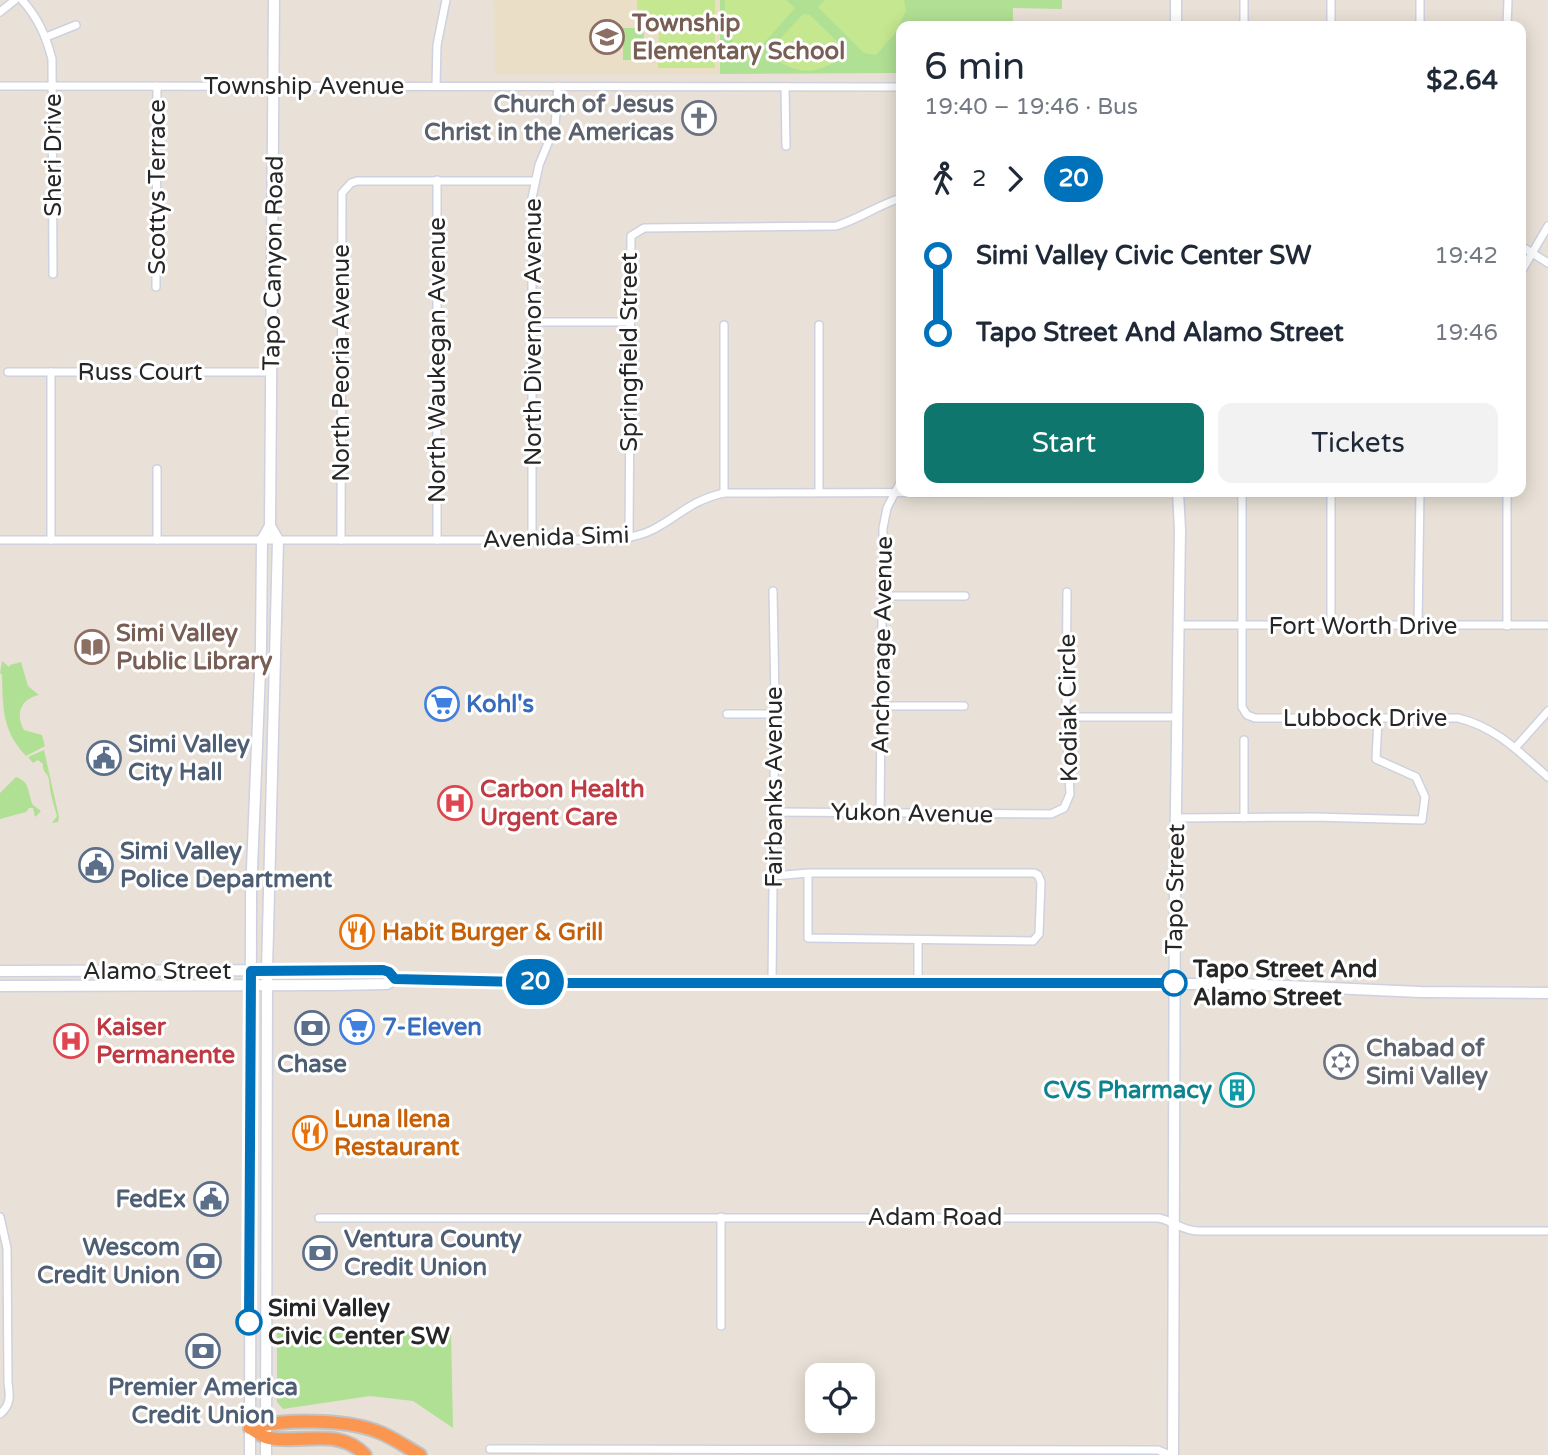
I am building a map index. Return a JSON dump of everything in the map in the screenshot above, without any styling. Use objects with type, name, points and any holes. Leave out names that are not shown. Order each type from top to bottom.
[{"type":"highway","points":[[250,1428],[267,1423],[334,1423],[359,1426],[378,1432],[419,1455]]},
{"type":"highway","points":[[250,1428],[267,1438],[341,1439],[365,1455]]},
{"type":"main road","name":"Tapo Canyon Road","points":[[250,1455],[251,894],[261,646],[262,540],[270,526],[274,0]]},
{"type":"main road","points":[[1176,0],[1176,21]]},
{"type":"main road","name":"Tapo Street","points":[[1172,1455],[1178,497]]},
{"type":"main road","points":[[266,1455],[267,970],[278,540],[270,526]]},
{"type":"main road","name":"Alamo Street","points":[[0,971],[383,970],[395,979]]},
{"type":"main road","name":"Alamo Street","points":[[0,986],[387,984],[395,979],[560,983],[1174,983],[1420,992],[1548,993]]},
{"type":"street","points":[[0,12],[15,0]]},
{"type":"street","name":"Sheri Drive","points":[[22,0],[46,37],[52,59],[53,275]]},
{"type":"street","points":[[436,86],[437,45],[446,0]]},
{"type":"street","points":[[1244,0],[1244,21]]},
{"type":"street","points":[[1331,0],[1331,21]]},
{"type":"street","points":[[1420,0],[1420,21]]},
{"type":"street","points":[[1507,21],[1508,0]]},
{"type":"street","points":[[46,37],[76,25]]},
{"type":"street","name":"Township Avenue","points":[[0,86],[896,87]]},
{"type":"street","name":"Scottys Terrace","points":[[156,287],[157,86]]},
{"type":"street","name":"North Divernon Avenue","points":[[532,540],[534,181],[555,126],[558,86]]},
{"type":"street","points":[[785,87],[786,146]]},
{"type":"street","points":[[437,180],[534,181]]},
{"type":"street","name":"North Peoria Avenue","points":[[341,540],[341,200],[346,187],[357,181],[437,180]]},
{"type":"street","name":"North Waukegan Avenue","points":[[437,180],[437,540]]},
{"type":"street","name":"Springfield Street","points":[[629,538],[629,240],[639,229],[823,228],[850,222],[896,200]]},
{"type":"street","points":[[1526,263],[1548,226]]},
{"type":"street","points":[[1526,249],[1548,262]]},
{"type":"street","points":[[532,322],[629,322]]},
{"type":"street","points":[[724,325],[724,493]]},
{"type":"street","points":[[819,325],[819,492]]},
{"type":"street","name":"Russ Court","points":[[8,372],[272,372]]},
{"type":"street","points":[[51,372],[51,540]]},
{"type":"street","points":[[157,469],[157,540]]},
{"type":"street","name":"Avenida Simi","points":[[0,540],[611,540],[629,538],[654,529],[695,502],[724,493],[895,492]]},
{"type":"street","name":"Anchorage Avenue","points":[[880,813],[883,528],[895,492]]},
{"type":"street","points":[[1242,497],[1242,626]]},
{"type":"street","points":[[1331,497],[1331,626]]},
{"type":"street","points":[[1418,625],[1420,497]]},
{"type":"street","points":[[1507,497],[1507,626]]},
{"type":"street","name":"Fairbanks Avenue","points":[[772,983],[773,591]]},
{"type":"street","name":"Kodiak Circle","points":[[1051,814],[1064,808],[1070,794],[1066,717],[1068,592]]},
{"type":"street","points":[[882,596],[965,596]]},
{"type":"street","name":"Fort Worth Drive","points":[[1179,625],[1548,625]]},
{"type":"street","name":"Lubbock Drive","points":[[1242,626],[1242,707],[1247,715],[1255,718],[1458,718],[1487,727],[1548,778]]},
{"type":"street","points":[[882,706],[964,706]]},
{"type":"street","points":[[1515,748],[1548,711]]},
{"type":"street","points":[[727,714],[774,714]]},
{"type":"street","points":[[1066,717],[1178,717]]},
{"type":"street","points":[[1176,818],[1314,817],[1422,820],[1425,797],[1416,777],[1376,759],[1378,719]]},
{"type":"street","points":[[1244,740],[1244,818]]},
{"type":"street","name":"Yukon Avenue","points":[[774,812],[1051,814]]},
{"type":"street","points":[[774,876],[808,873],[1034,873],[1041,882],[1039,934],[1032,941],[808,938],[808,873]]},
{"type":"street","points":[[918,940],[918,983]]},
{"type":"street","points":[[0,1217],[7,1248],[4,1307],[10,1400],[0,1414]]},
{"type":"street","points":[[721,1217],[721,1326]]},
{"type":"street","name":"Adam Road","points":[[319,1218],[1159,1217],[1174,1222],[1187,1231],[1548,1231]]},
{"type":"street","points":[[491,1449],[1158,1450],[1172,1455]]},
{"type":"shaded area","name":"Township Elementary School","points":[[494,0],[720,0],[720,74],[495,74]]},
{"type":"green space","points":[[637,0],[715,0],[715,68],[658,68],[659,28],[638,28]]},
{"type":"green space","points":[[720,0],[1062,0],[1062,9],[1013,8],[1013,21],[896,21],[896,73],[720,74]]},
{"type":"green space","points":[[725,0],[786,0],[795,8],[748,61],[729,34]]},
{"type":"green space","points":[[825,0],[904,0],[906,11],[901,21],[896,21],[893,36],[876,55],[864,53],[818,7]]},
{"type":"green space","points":[[803,14],[810,15],[847,51],[837,60],[817,70],[798,70],[767,53]]},
{"type":"green space","points":[[623,28],[644,28],[643,60],[623,60]]},
{"type":"green space","points":[[2,661],[9,667],[21,662],[28,686],[39,695],[24,703],[20,718],[24,730],[42,735],[45,746],[26,756],[12,737],[5,719],[0,673]]},
{"type":"green space","points":[[44,750],[59,817],[58,822],[52,823],[57,816],[48,777],[43,764],[38,760],[33,763],[28,757]]},
{"type":"green space","points":[[16,777],[24,782],[33,805],[41,811],[35,817],[33,808],[29,808],[26,812],[0,819],[0,793]]},
{"type":"green space","points":[[277,1331],[451,1332],[453,1428],[413,1401],[370,1396],[283,1409],[277,1402]]},
{"type":"bus line","name":"20","points":[[249,1322],[251,971],[386,970],[395,979],[560,983],[1174,983]]},
{"type":"place","name":"Township Elementary School","points":[[607,37]]},
{"type":"place","name":"Church of Jesus Christ in the Americas","points":[[699,118]]},
{"type":"place","name":"Simi Valley Public Library","points":[[92,647]]},
{"type":"place","name":"Kohl's","points":[[442,704]]},
{"type":"place","name":"Simi Valley City Hall","points":[[104,758]]},
{"type":"place","name":"Carbon Health Urgent Care","points":[[455,803]]},
{"type":"place","name":"Simi Valley Police Department","points":[[96,865]]},
{"type":"place","name":"Habit Burger & Grill","points":[[357,932]]},
{"type":"place","name":"Tapo Street And Alamo Street","points":[[1174,983]]},
{"type":"place","name":"7-Eleven","points":[[357,1027]]},
{"type":"place","name":"Chase","points":[[312,1028]]},
{"type":"place","name":"Kaiser Permanente","points":[[71,1041]]},
{"type":"place","name":"Chabad of Simi Valley","points":[[1341,1062]]},
{"type":"place","name":"CVS Pharmacy","points":[[1237,1090]]},
{"type":"place","name":"Luna llena Restaurant","points":[[310,1133]]},
{"type":"place","name":"FedEx","points":[[211,1199]]},
{"type":"place","name":"Ventura County Credit Union","points":[[320,1253]]},
{"type":"place","name":"Wescom Credit Union","points":[[204,1261]]},
{"type":"place","name":"Simi Valley Civic Center SW","points":[[249,1322]]},
{"type":"place","name":"Premier America Credit Union","points":[[203,1351]]}]
